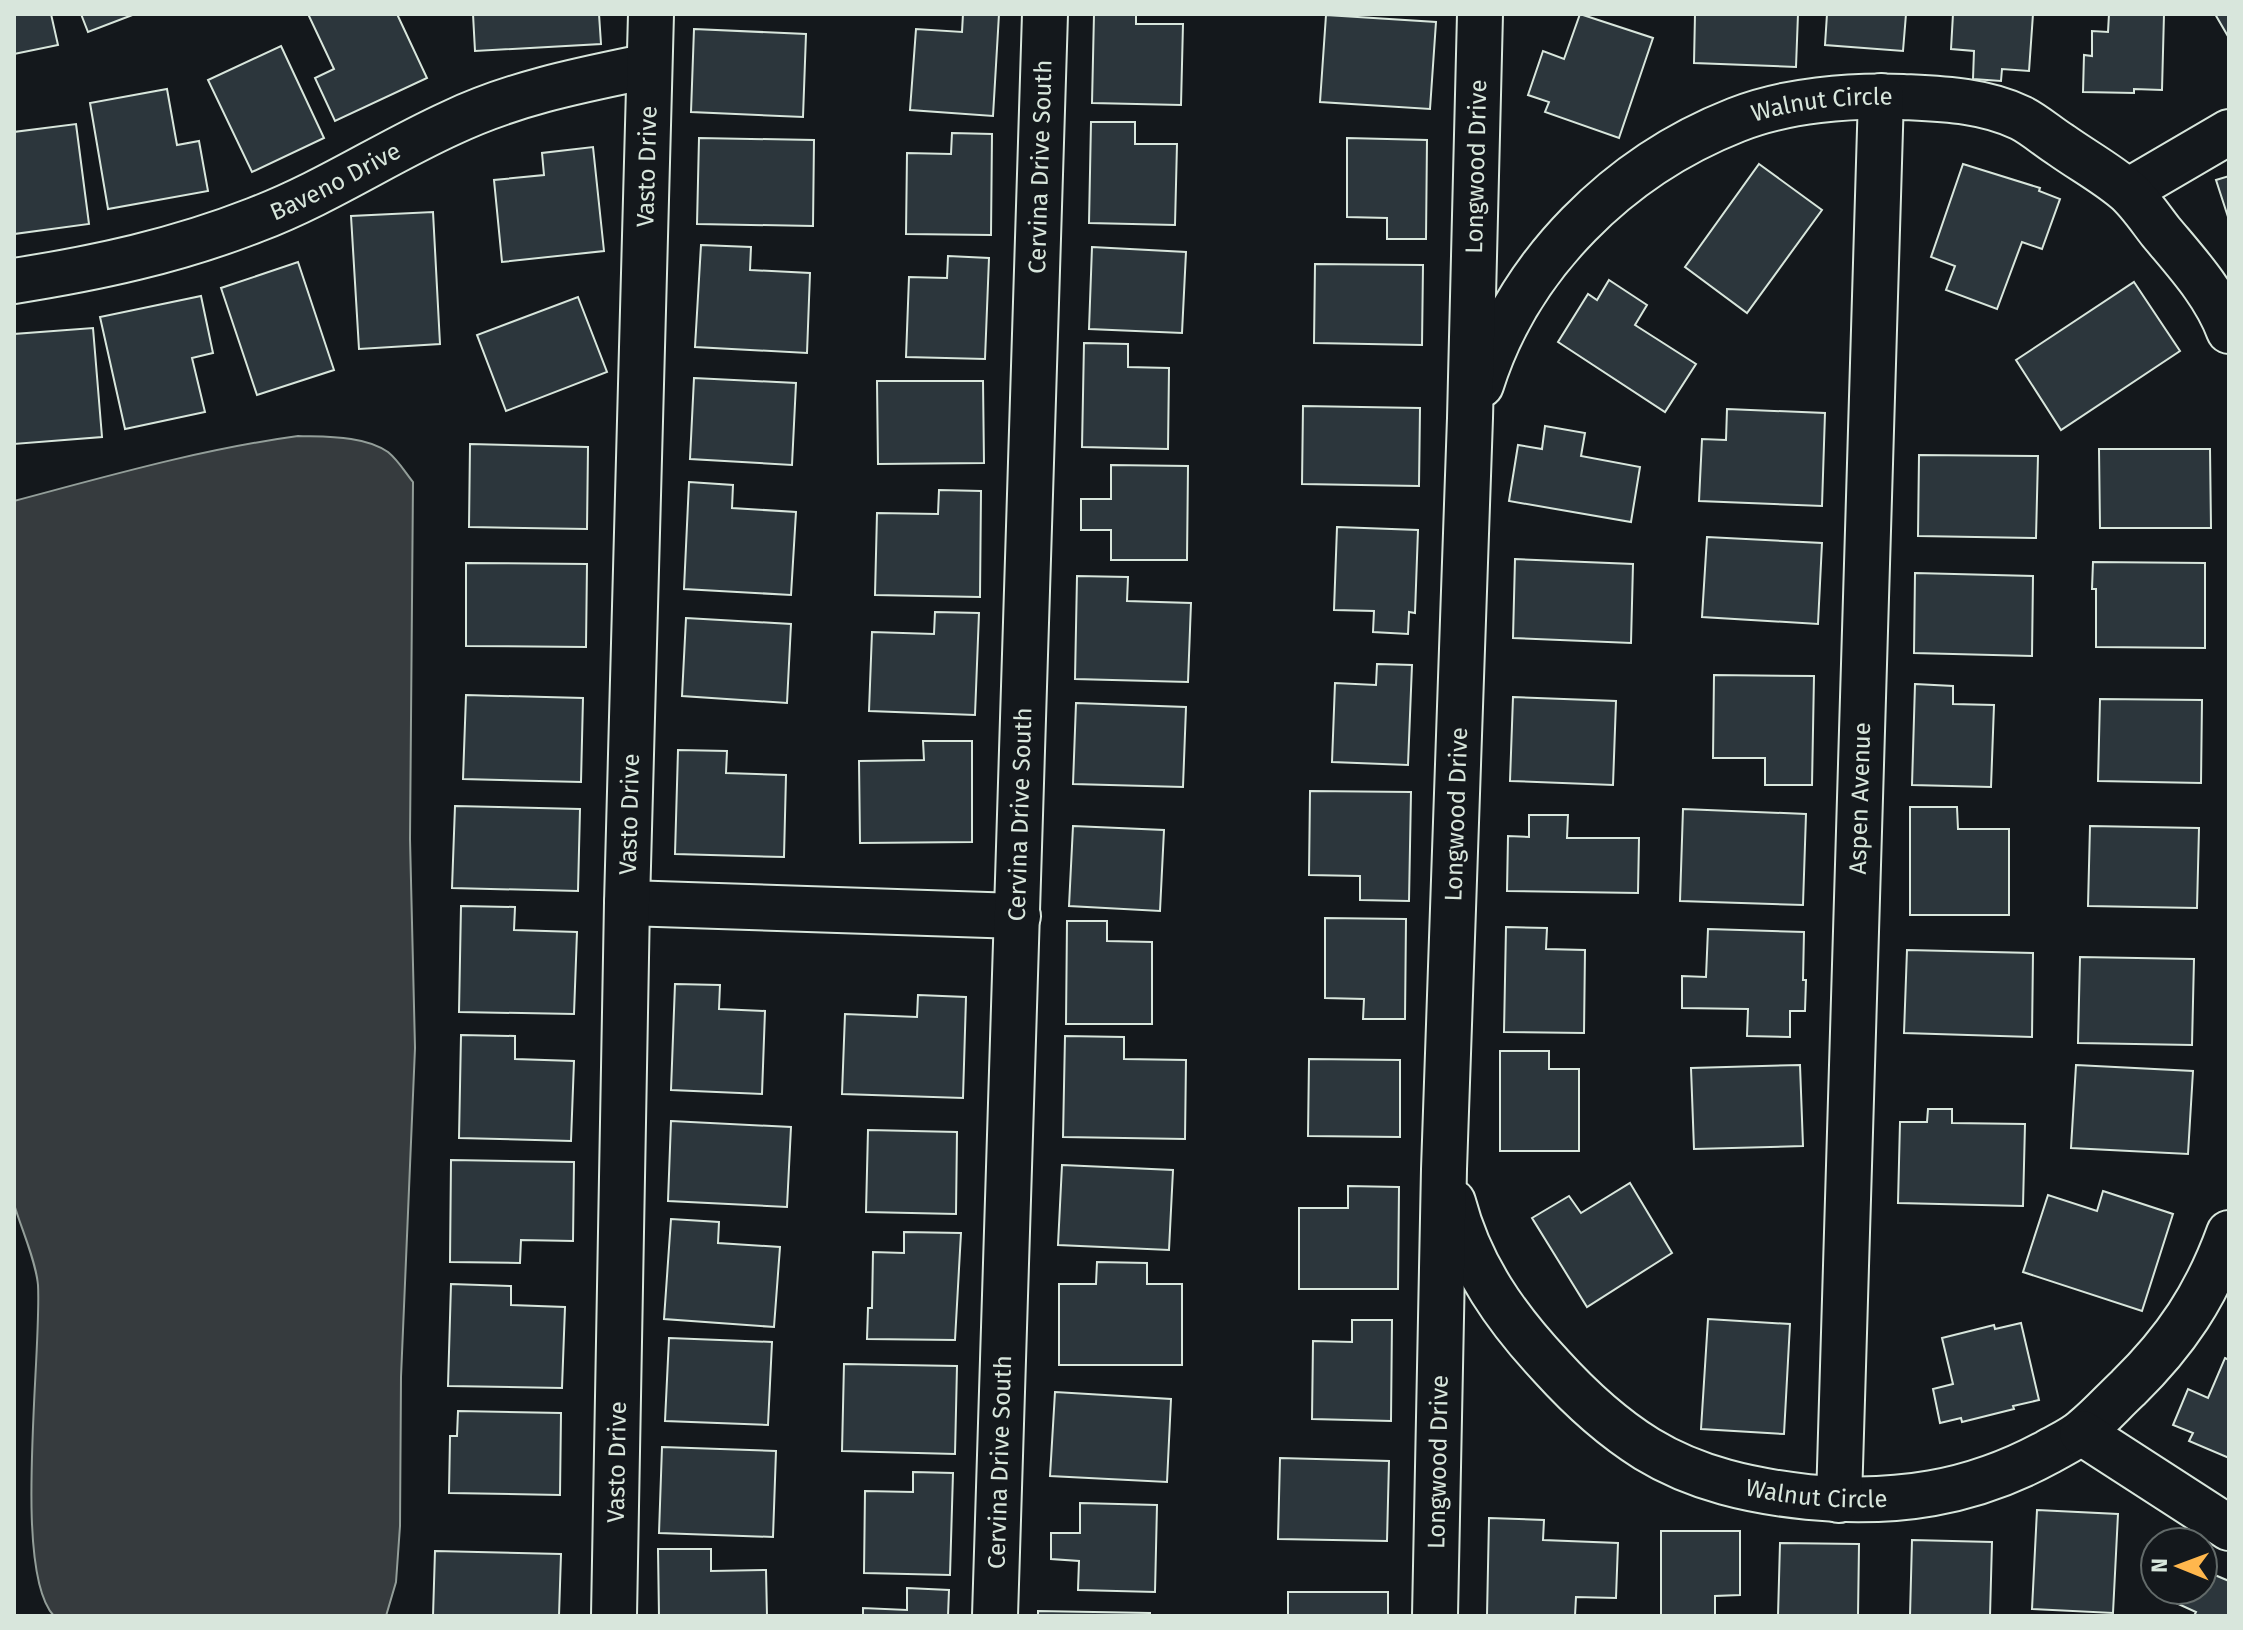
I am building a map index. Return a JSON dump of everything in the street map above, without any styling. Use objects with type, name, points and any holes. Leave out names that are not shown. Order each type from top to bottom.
[{"type":"street","name":"Vasto Drive","points":[[614,1616],[627,903],[651,14]]},
{"type":"street","name":"Cervina Drive South","points":[[995,1616],[1045,14]]},
{"type":"street","name":"Longwood Drive","points":[[1435,1616],[1444,1169],[1470,418],[1480,14]]},
{"type":"street","name":"Baveno Drive","points":[[14,281],[94,269],[173,249],[257,220],[331,186],[450,123],[507,99],[565,83],[649,66]]},
{"type":"street","name":"Walnut Circle","points":[[1470,418],[1488,361],[1507,322],[1535,276],[1568,235],[1598,205],[1629,179],[1688,142],[1739,119],[1821,99],[1881,96],[1960,100],[2022,118],[2128,191],[2200,279],[2224,316],[2229,331]]},
{"type":"street","name":"Aspen Avenue","points":[[1839,1500],[1881,96]]},
{"type":"street","points":[[2128,191],[2229,132]]},
{"type":"street","points":[[627,903],[1018,916]]},
{"type":"street","name":"Walnut Circle","points":[[1444,1169],[1460,1230],[1481,1277],[1517,1329],[1583,1401],[1649,1450],[1690,1470],[1733,1486],[1839,1500],[1938,1494],[2012,1471],[2082,1433],[2161,1356],[2194,1310],[2216,1268],[2229,1233]]},
{"type":"street","points":[[2082,1433],[2229,1528]]},
{"type":"shaded area","points":[[298,436],[344,438],[378,446],[392,455],[413,482],[410,839],[415,1048],[396,1582],[386,1616],[54,1616],[41,1592],[34,1555],[32,1460],[38,1285],[14,1204],[14,501],[191,456]]},
{"type":"building","points":[[14,14],[51,14],[58,45],[14,54]]},
{"type":"building","points":[[81,14],[135,14],[88,32]]},
{"type":"building","points":[[308,14],[397,14],[427,78],[335,121],[315,78],[334,69]]},
{"type":"building","points":[[473,14],[599,14],[601,44],[475,51]]},
{"type":"building","points":[[963,14],[999,14],[993,116],[910,110],[916,29],[962,32]]},
{"type":"building","points":[[1094,14],[1136,14],[1136,24],[1183,24],[1181,105],[1092,103]]},
{"type":"building","points":[[1580,14],[1653,38],[1619,138],[1545,112],[1549,102],[1528,95],[1543,51],[1564,59]]},
{"type":"building","points":[[1695,14],[1798,14],[1796,67],[1694,63]]},
{"type":"building","points":[[1827,14],[1906,14],[1903,51],[1825,45]]},
{"type":"building","points":[[1953,14],[2033,14],[2029,71],[2002,69],[2001,81],[1973,79],[1974,51],[1951,49]]},
{"type":"building","points":[[2109,14],[2164,14],[2162,90],[2083,92],[2084,55],[2092,56],[2092,31],[2108,32]]},
{"type":"building","points":[[2215,14],[2229,14],[2229,38]]},
{"type":"building","points":[[1326,15],[1436,22],[1430,109],[1320,102]]},
{"type":"building","points":[[694,29],[806,34],[803,117],[691,112]]},
{"type":"building","points":[[281,46],[324,138],[252,172],[208,80]]},
{"type":"building","points":[[167,89],[177,145],[199,141],[208,191],[108,209],[90,103]]},
{"type":"building","points":[[1091,122],[1135,122],[1135,144],[1177,144],[1175,225],[1089,223]]},
{"type":"building","points":[[76,124],[89,224],[14,234],[14,132]]},
{"type":"building","points":[[952,133],[992,134],[991,235],[906,234],[907,153],[951,154]]},
{"type":"building","points":[[699,138],[814,140],[813,226],[697,224]]},
{"type":"building","points":[[1347,138],[1427,140],[1426,239],[1387,239],[1387,218],[1347,217]]},
{"type":"building","points":[[593,147],[604,251],[502,262],[494,180],[544,175],[542,153]]},
{"type":"building","points":[[1759,164],[1822,210],[1747,313],[1685,267]]},
{"type":"building","points":[[1963,164],[2040,188],[2039,191],[2060,199],[2042,249],[2022,242],[1997,309],[1946,290],[1955,266],[1931,257]]},
{"type":"building","points":[[2229,176],[2229,220],[2216,180]]},
{"type":"building","points":[[433,212],[440,344],[359,349],[351,216]]},
{"type":"building","points":[[701,245],[751,247],[750,270],[810,273],[807,353],[695,347]]},
{"type":"building","points":[[1092,247],[1186,252],[1182,333],[1089,329]]},
{"type":"building","points":[[948,256],[989,258],[985,359],[906,357],[909,277],[947,278]]},
{"type":"building","points":[[298,262],[334,370],[257,395],[221,288]]},
{"type":"building","points":[[1315,264],[1423,265],[1422,345],[1314,343]]},
{"type":"building","points":[[1609,280],[1647,305],[1635,325],[1696,364],[1665,412],[1558,342],[1588,294],[1597,300]]},
{"type":"building","points":[[2134,282],[2180,351],[2061,430],[2016,360]]},
{"type":"building","points":[[201,296],[213,353],[192,358],[205,412],[125,429],[100,317]]},
{"type":"building","points":[[578,297],[607,372],[506,411],[477,335]]},
{"type":"building","points":[[93,328],[102,437],[14,444],[14,334]]},
{"type":"building","points":[[1084,343],[1128,344],[1128,367],[1169,368],[1168,449],[1082,447]]},
{"type":"building","points":[[694,378],[796,383],[792,465],[690,459]]},
{"type":"building","points":[[877,381],[983,381],[984,463],[878,464]]},
{"type":"building","points":[[1303,406],[1420,408],[1419,486],[1302,484]]},
{"type":"building","points":[[1727,409],[1825,413],[1822,506],[1699,501],[1702,439],[1726,440]]},
{"type":"building","points":[[1545,426],[1585,433],[1581,456],[1640,467],[1631,522],[1509,501],[1518,445],[1542,449]]},
{"type":"building","points":[[470,444],[588,447],[587,529],[469,527]]},
{"type":"building","points":[[2099,449],[2210,449],[2211,528],[2100,528]]},
{"type":"building","points":[[1919,455],[2038,456],[2036,538],[1918,536]]},
{"type":"building","points":[[1111,465],[1188,466],[1187,560],[1111,560],[1111,530],[1081,530],[1081,499],[1111,499]]},
{"type":"building","points":[[689,482],[733,485],[732,508],[796,512],[791,595],[684,589]]},
{"type":"building","points":[[939,490],[981,491],[980,597],[875,595],[877,513],[938,514]]},
{"type":"building","points":[[1337,527],[1418,530],[1415,613],[1409,612],[1408,634],[1373,632],[1374,611],[1334,610]]},
{"type":"building","points":[[1707,537],[1822,543],[1818,624],[1702,617]]},
{"type":"building","points":[[1515,559],[1633,564],[1631,643],[1513,638]]},
{"type":"building","points":[[2093,562],[2205,563],[2205,648],[2096,647]]},
{"type":"building","points":[[466,563],[587,564],[586,647],[466,646]]},
{"type":"building","points":[[1915,573],[2033,576],[2032,656],[1914,653]]},
{"type":"building","points":[[1077,576],[1128,577],[1127,601],[1191,603],[1188,682],[1075,679]]},
{"type":"building","points":[[935,612],[979,613],[975,715],[869,711],[872,632],[934,634]]},
{"type":"building","points":[[686,618],[791,624],[787,703],[682,696]]},
{"type":"building","points":[[1377,664],[1412,665],[1408,765],[1332,762],[1335,683],[1376,685]]},
{"type":"building","points":[[1714,675],[1814,676],[1812,785],[1765,785],[1765,758],[1713,758]]},
{"type":"building","points":[[1915,684],[1953,686],[1953,704],[1994,705],[1991,787],[1912,785]]},
{"type":"building","points":[[466,695],[583,698],[581,782],[463,779]]},
{"type":"building","points":[[1513,697],[1616,701],[1613,785],[1510,781]]},
{"type":"building","points":[[2100,699],[2202,700],[2201,783],[2098,781]]},
{"type":"building","points":[[1076,703],[1186,707],[1183,787],[1073,784]]},
{"type":"building","points":[[923,741],[972,741],[972,842],[860,843],[859,761],[924,760]]},
{"type":"building","points":[[678,750],[727,751],[726,773],[786,775],[784,857],[675,854]]},
{"type":"building","points":[[1310,791],[1411,792],[1409,901],[1360,900],[1360,876],[1309,875]]},
{"type":"building","points":[[455,806],[580,809],[578,891],[452,888]]},
{"type":"building","points":[[1910,807],[1957,807],[1958,829],[2009,829],[2009,915],[1910,915]]},
{"type":"building","points":[[1683,809],[1806,814],[1803,905],[1680,901]]},
{"type":"building","points":[[1529,815],[1568,815],[1567,838],[1639,838],[1638,893],[1507,891],[1508,836],[1529,837]]},
{"type":"building","points":[[1073,826],[1164,830],[1160,911],[1069,906]]},
{"type":"building","points":[[2090,826],[2199,828],[2197,908],[2088,906]]},
{"type":"building","points":[[461,906],[515,907],[514,930],[577,932],[574,1014],[459,1012]]},
{"type":"building","points":[[1325,918],[1406,919],[1405,1019],[1363,1019],[1364,999],[1325,998]]},
{"type":"building","points":[[1067,921],[1107,921],[1107,941],[1152,942],[1152,1024],[1066,1024]]},
{"type":"building","points":[[1506,927],[1547,928],[1546,949],[1585,950],[1584,1033],[1504,1032]]},
{"type":"building","points":[[1708,929],[1804,932],[1805,1011],[1790,1011],[1790,1037],[1747,1036],[1748,1009],[1682,1008],[1682,976],[1706,977]]},
{"type":"building","points":[[1907,950],[2033,953],[2032,1037],[1904,1033]]},
{"type":"building","points":[[2080,957],[2194,959],[2192,1045],[2078,1043]]},
{"type":"building","points":[[675,984],[720,985],[719,1009],[765,1011],[762,1094],[671,1090]]},
{"type":"building","points":[[918,995],[966,997],[963,1098],[842,1094],[845,1014],[917,1017]]},
{"type":"building","points":[[461,1035],[515,1036],[515,1059],[574,1061],[571,1141],[459,1138]]},
{"type":"building","points":[[1065,1036],[1124,1037],[1124,1059],[1186,1060],[1185,1139],[1063,1137]]},
{"type":"building","points":[[1500,1051],[1549,1051],[1549,1069],[1579,1069],[1579,1151],[1500,1151]]},
{"type":"building","points":[[1309,1059],[1400,1060],[1400,1137],[1308,1136]]},
{"type":"building","points":[[1800,1065],[1803,1146],[1694,1149],[1691,1068]]},
{"type":"building","points":[[2076,1065],[2193,1071],[2188,1154],[2071,1148]]},
{"type":"building","points":[[1928,1109],[1952,1109],[1952,1123],[2025,1124],[2023,1206],[1898,1203],[1900,1122],[1927,1122]]},
{"type":"building","points":[[671,1121],[791,1127],[787,1207],[668,1201]]},
{"type":"building","points":[[868,1130],[957,1132],[956,1214],[866,1212]]},
{"type":"building","points":[[451,1160],[574,1162],[573,1241],[521,1240],[520,1263],[450,1262]]},
{"type":"building","points":[[1062,1165],[1173,1170],[1169,1250],[1058,1245]]},
{"type":"building","points":[[1630,1183],[1672,1253],[1587,1307],[1532,1218],[1569,1196],[1581,1213]]},
{"type":"building","points":[[1348,1186],[1399,1187],[1398,1289],[1299,1289],[1299,1208],[1348,1208]]},
{"type":"building","points":[[2103,1191],[2173,1214],[2142,1311],[2023,1272],[2048,1195],[2097,1211]]},
{"type":"building","points":[[671,1219],[719,1222],[718,1243],[780,1247],[774,1327],[664,1319]]},
{"type":"building","points":[[904,1232],[961,1233],[955,1340],[867,1339],[868,1308],[872,1308],[873,1252],[904,1253]]},
{"type":"building","points":[[1097,1262],[1147,1263],[1147,1284],[1182,1284],[1182,1365],[1059,1365],[1059,1284],[1096,1284]]},
{"type":"building","points":[[451,1284],[511,1286],[511,1305],[565,1307],[562,1388],[448,1386]]},
{"type":"building","points":[[1708,1319],[1790,1324],[1784,1434],[1701,1429]]},
{"type":"building","points":[[1352,1320],[1392,1320],[1391,1421],[1312,1419],[1313,1341],[1352,1342]]},
{"type":"building","points":[[2021,1323],[2039,1400],[1962,1422],[1961,1418],[1940,1423],[1933,1389],[1953,1384],[1942,1338],[1994,1325],[1995,1329]]},
{"type":"building","points":[[669,1338],[772,1342],[768,1425],[665,1421]]},
{"type":"building","points":[[2225,1358],[2229,1360],[2229,1458],[2189,1441],[2193,1433],[2173,1425],[2188,1389],[2208,1398]]},
{"type":"building","points":[[844,1364],[957,1366],[955,1454],[842,1451]]},
{"type":"building","points":[[1055,1392],[1171,1399],[1167,1482],[1050,1476]]},
{"type":"building","points":[[458,1411],[561,1413],[560,1495],[449,1493],[450,1436],[457,1436]]},
{"type":"building","points":[[662,1447],[776,1451],[773,1537],[659,1533]]},
{"type":"building","points":[[1280,1458],[1389,1461],[1387,1541],[1278,1539]]},
{"type":"building","points":[[913,1472],[953,1473],[950,1575],[864,1573],[865,1491],[913,1492]]},
{"type":"building","points":[[1080,1503],[1157,1505],[1155,1592],[1078,1590],[1079,1561],[1051,1559],[1051,1533],[1080,1533]]},
{"type":"building","points":[[2037,1510],[2118,1514],[2113,1613],[2032,1609]]},
{"type":"building","points":[[1489,1518],[1544,1520],[1543,1540],[1618,1543],[1616,1598],[1576,1597],[1575,1616],[1487,1616]]},
{"type":"building","points":[[1661,1531],[1740,1531],[1740,1595],[1715,1596],[1715,1616],[1661,1616]]},
{"type":"building","points":[[1912,1540],[1992,1542],[1990,1616],[1910,1616]]},
{"type":"building","points":[[1780,1543],[1859,1544],[1858,1616],[1778,1616]]},
{"type":"building","points":[[658,1549],[711,1549],[711,1571],[766,1570],[767,1616],[659,1616]]},
{"type":"building","points":[[435,1551],[561,1554],[559,1616],[433,1616]]},
{"type":"building","points":[[2219,1577],[2229,1581],[2229,1616],[2194,1616],[2196,1612],[2183,1606],[2219,1606]]},
{"type":"building","points":[[907,1588],[949,1590],[948,1616],[863,1616],[863,1608],[907,1610]]},
{"type":"building","points":[[1288,1592],[1388,1592],[1388,1616],[1288,1616]]},
{"type":"building","points":[[1038,1611],[1150,1613],[1150,1616],[1038,1616]]}]
